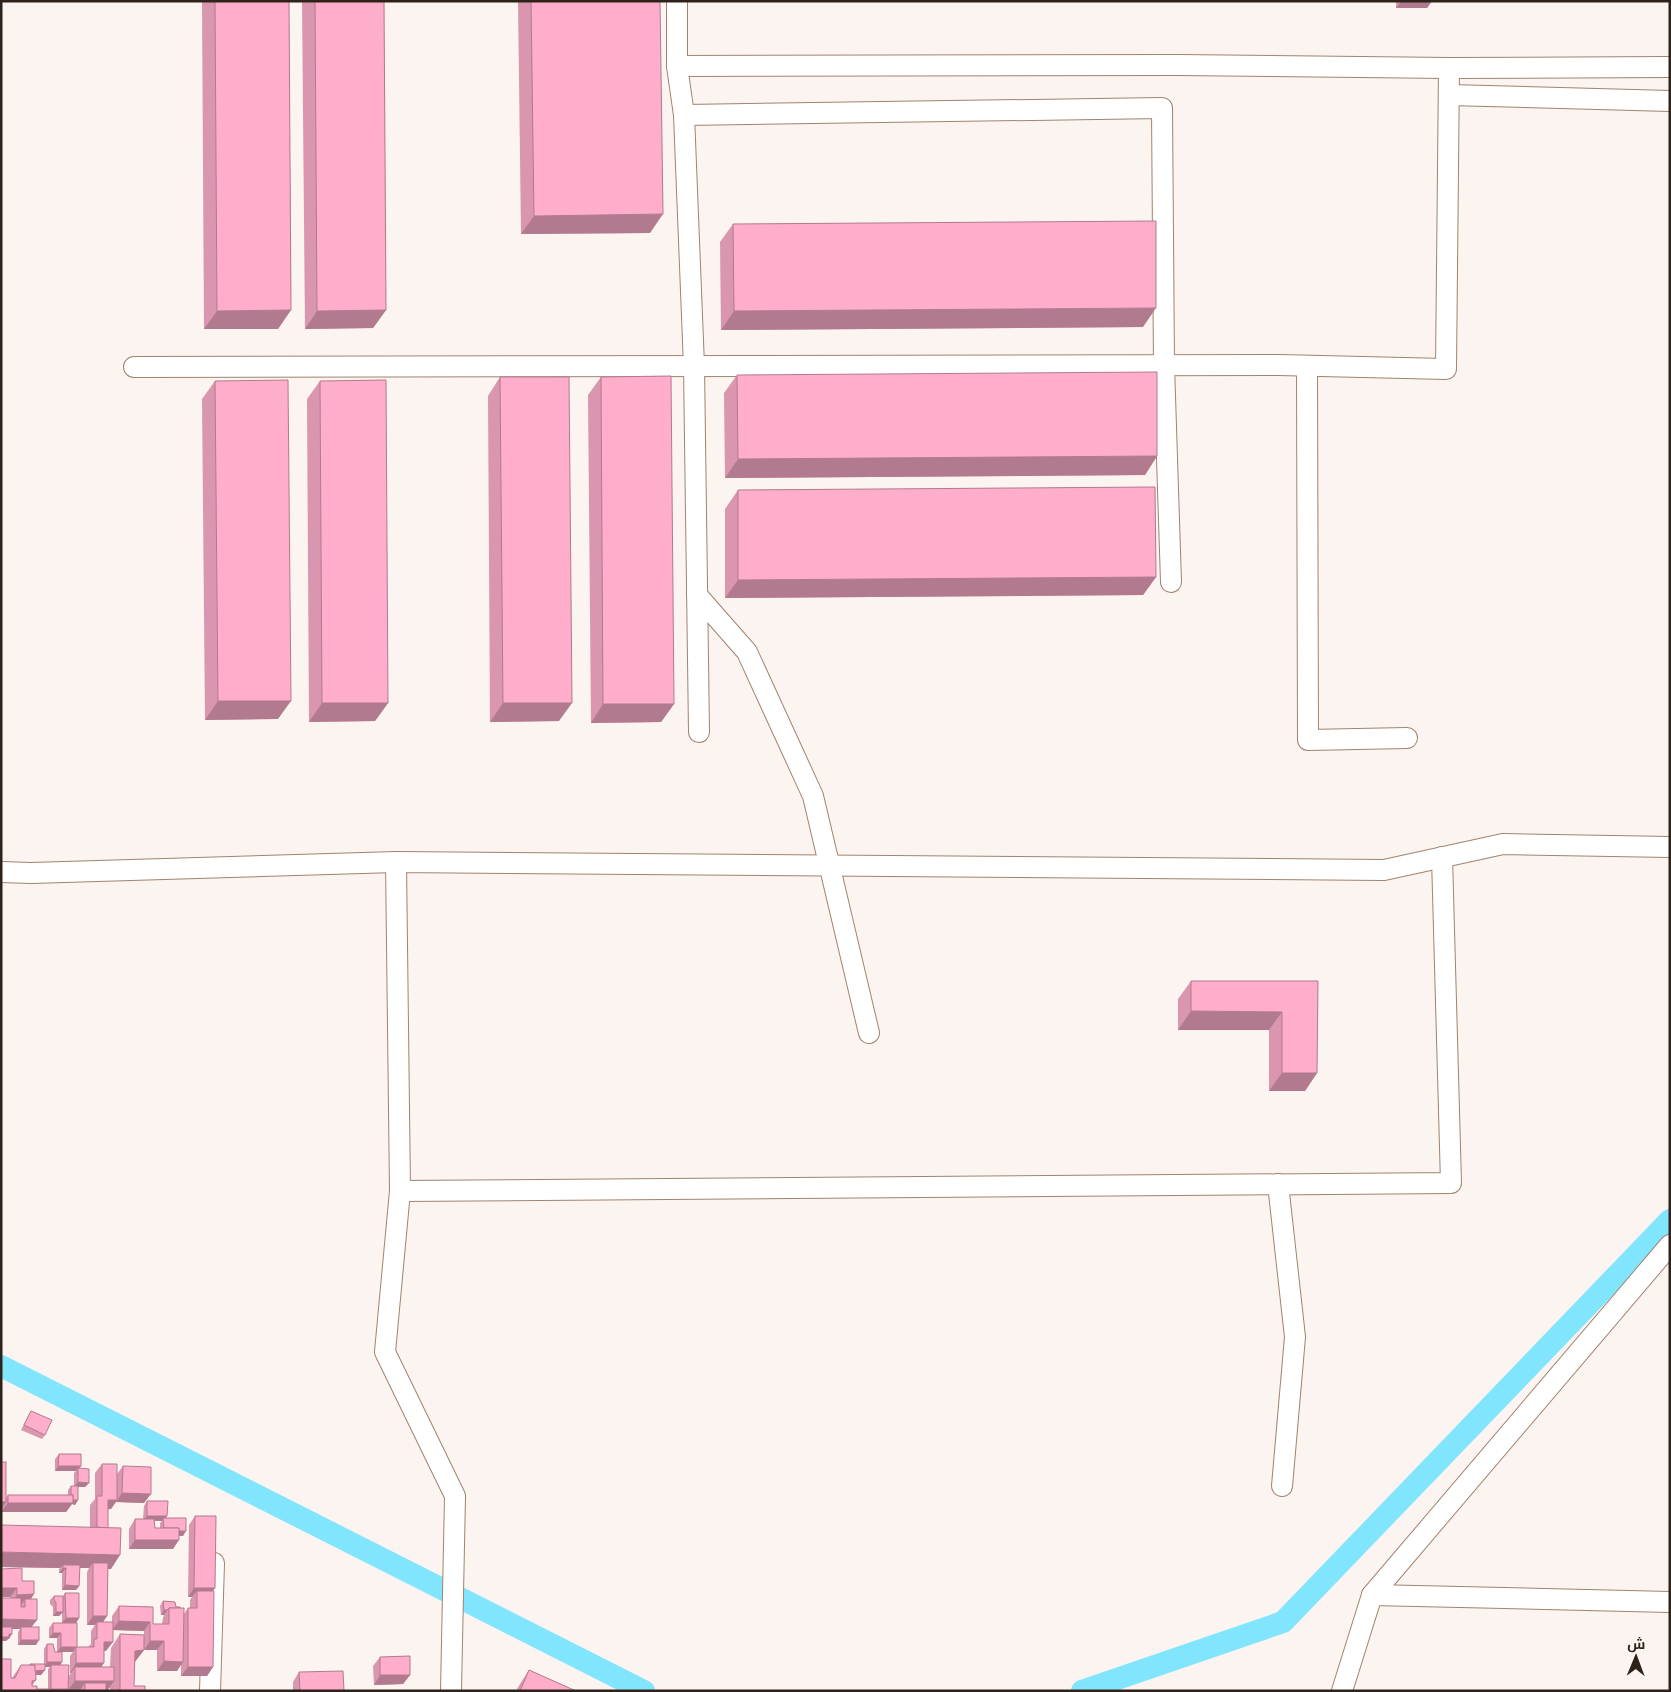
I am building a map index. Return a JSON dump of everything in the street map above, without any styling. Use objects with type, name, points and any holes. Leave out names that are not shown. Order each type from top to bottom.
[{"type":"street","points":[[677,1],[677,66],[684,115],[694,366],[699,732]]},
{"type":"street","points":[[677,66],[1188,65],[1449,68],[1670,67]]},
{"type":"street","points":[[134,367],[1164,365],[1446,369],[1449,68]]},
{"type":"street","points":[[1449,95],[1670,100]]},
{"type":"street","points":[[684,115],[1162,108],[1164,365],[1171,582]]},
{"type":"street","points":[[1307,366],[1308,740],[1407,738]]},
{"type":"street","points":[[697,594],[747,652],[812,796],[869,1033]]},
{"type":"street","points":[[1,872],[41,873],[396,862],[1384,870],[1503,844],[1670,847]]},
{"type":"street","points":[[400,1192],[1451,1182],[1442,857]]},
{"type":"street","points":[[396,862],[400,1192],[385,1352],[455,1496],[451,1691]]},
{"type":"street","points":[[1278,1184],[1295,1337],[1282,1486]]},
{"type":"street","points":[[1342,1691],[1372,1595],[1670,1245]]},
{"type":"street","points":[[210,1691],[215,1540]]},
{"type":"street","points":[[1372,1595],[1670,1602]]},
{"type":"building","points":[[215,1],[289,1],[291,310],[217,311]]},
{"type":"building","points":[[315,1],[384,1],[386,310],[317,311]]},
{"type":"building","points":[[531,1],[660,1],[663,214],[534,216]]},
{"type":"building","points":[[1156,221],[1156,308],[734,311],[733,224]]},
{"type":"building","points":[[1157,372],[1157,456],[738,459],[737,375]]},
{"type":"building","points":[[671,376],[674,704],[603,704],[601,377]]},
{"type":"building","points":[[500,377],[569,377],[572,703],[503,703]]},
{"type":"building","points":[[288,380],[291,701],[218,701],[215,381]]},
{"type":"building","points":[[386,380],[388,703],[322,703],[320,381]]},
{"type":"building","points":[[1155,487],[1156,577],[738,580],[738,490]]},
{"type":"building","points":[[1191,981],[1318,981],[1317,1073],[1282,1073],[1282,1012],[1191,1011]]},
{"type":"building","points":[[31,1411],[52,1420],[45,1435],[24,1425]]},
{"type":"building","points":[[59,1454],[81,1454],[81,1466],[58,1466]]},
{"type":"building","points":[[1,1462],[6,1462],[6,1502],[1,1502]]},
{"type":"building","points":[[102,1464],[117,1464],[117,1500],[108,1500],[108,1528],[97,1527],[97,1496],[102,1496]]},
{"type":"building","points":[[123,1466],[151,1467],[151,1494],[122,1493]]},
{"type":"building","points":[[78,1468],[89,1469],[89,1483],[78,1482]]},
{"type":"building","points":[[71,1486],[78,1486],[78,1500],[73,1500]]},
{"type":"building","points":[[8,1495],[73,1495],[73,1503],[8,1503]]},
{"type":"building","points":[[147,1501],[168,1501],[167,1516],[147,1516]]},
{"type":"building","points":[[195,1516],[216,1516],[215,1588],[194,1588]]},
{"type":"building","points":[[163,1518],[186,1518],[186,1531],[179,1531],[179,1528],[164,1528]]},
{"type":"building","points":[[135,1519],[154,1519],[155,1528],[179,1528],[179,1540],[135,1540]]},
{"type":"building","points":[[1,1525],[121,1528],[120,1555],[1,1552]]},
{"type":"building","points":[[93,1563],[108,1563],[107,1616],[93,1616]]},
{"type":"building","points":[[63,1565],[80,1565],[79,1586],[65,1585],[66,1568],[63,1568]]},
{"type":"building","points":[[22,1568],[22,1581],[34,1581],[34,1594],[17,1595],[17,1588],[1,1588],[1,1569]]},
{"type":"building","points":[[197,1591],[214,1591],[213,1667],[188,1667],[188,1608],[197,1608]]},
{"type":"building","points":[[65,1593],[79,1593],[79,1618],[66,1618]]},
{"type":"building","points":[[54,1596],[63,1596],[63,1612],[56,1612]]},
{"type":"building","points":[[2,1598],[21,1598],[21,1607],[25,1607],[25,1599],[37,1599],[37,1620],[2,1619]]},
{"type":"building","points":[[163,1601],[175,1602],[176,1607],[180,1608],[164,1610]]},
{"type":"building","points":[[119,1606],[153,1607],[153,1624],[169,1624],[169,1608],[184,1608],[183,1662],[164,1661],[164,1641],[150,1641],[150,1622],[119,1621]]},
{"type":"building","points":[[97,1622],[113,1622],[113,1642],[104,1642],[104,1663],[76,1663],[76,1647],[94,1647],[94,1639],[97,1639]]},
{"type":"building","points":[[53,1623],[77,1623],[77,1647],[61,1647],[61,1633],[53,1633]]},
{"type":"building","points":[[1,1627],[12,1627],[12,1634],[1,1639]]},
{"type":"building","points":[[21,1627],[39,1627],[39,1640],[21,1640]]},
{"type":"building","points":[[120,1634],[144,1635],[144,1650],[135,1651],[134,1686],[145,1686],[145,1691],[120,1691]]},
{"type":"building","points":[[47,1644],[53,1644],[55,1652],[62,1652],[62,1662],[47,1662]]},
{"type":"building","points":[[410,1656],[410,1675],[380,1675],[380,1657]]},
{"type":"building","points":[[1,1659],[11,1659],[11,1678],[15,1678],[21,1665],[35,1665],[36,1680],[32,1681],[32,1686],[37,1686],[37,1691],[1,1691]]},
{"type":"building","points":[[30,1664],[45,1664],[45,1670],[35,1671],[35,1665]]},
{"type":"building","points":[[51,1665],[69,1665],[68,1689],[51,1689]]},
{"type":"building","points":[[75,1667],[114,1667],[114,1681],[75,1681]]},
{"type":"building","points":[[529,1670],[576,1691],[520,1691]]},
{"type":"building","points":[[343,1671],[344,1691],[300,1691],[299,1672]]},
{"type":"building","points":[[85,1683],[106,1683],[106,1691],[85,1691]]},
{"type":"building","points":[[37,1689],[51,1689],[51,1691],[37,1691]]},
{"type":"waterway","points":[[1082,1691],[1283,1622],[1670,1220]]},
{"type":"waterway","points":[[1,1366],[644,1691]]}]
